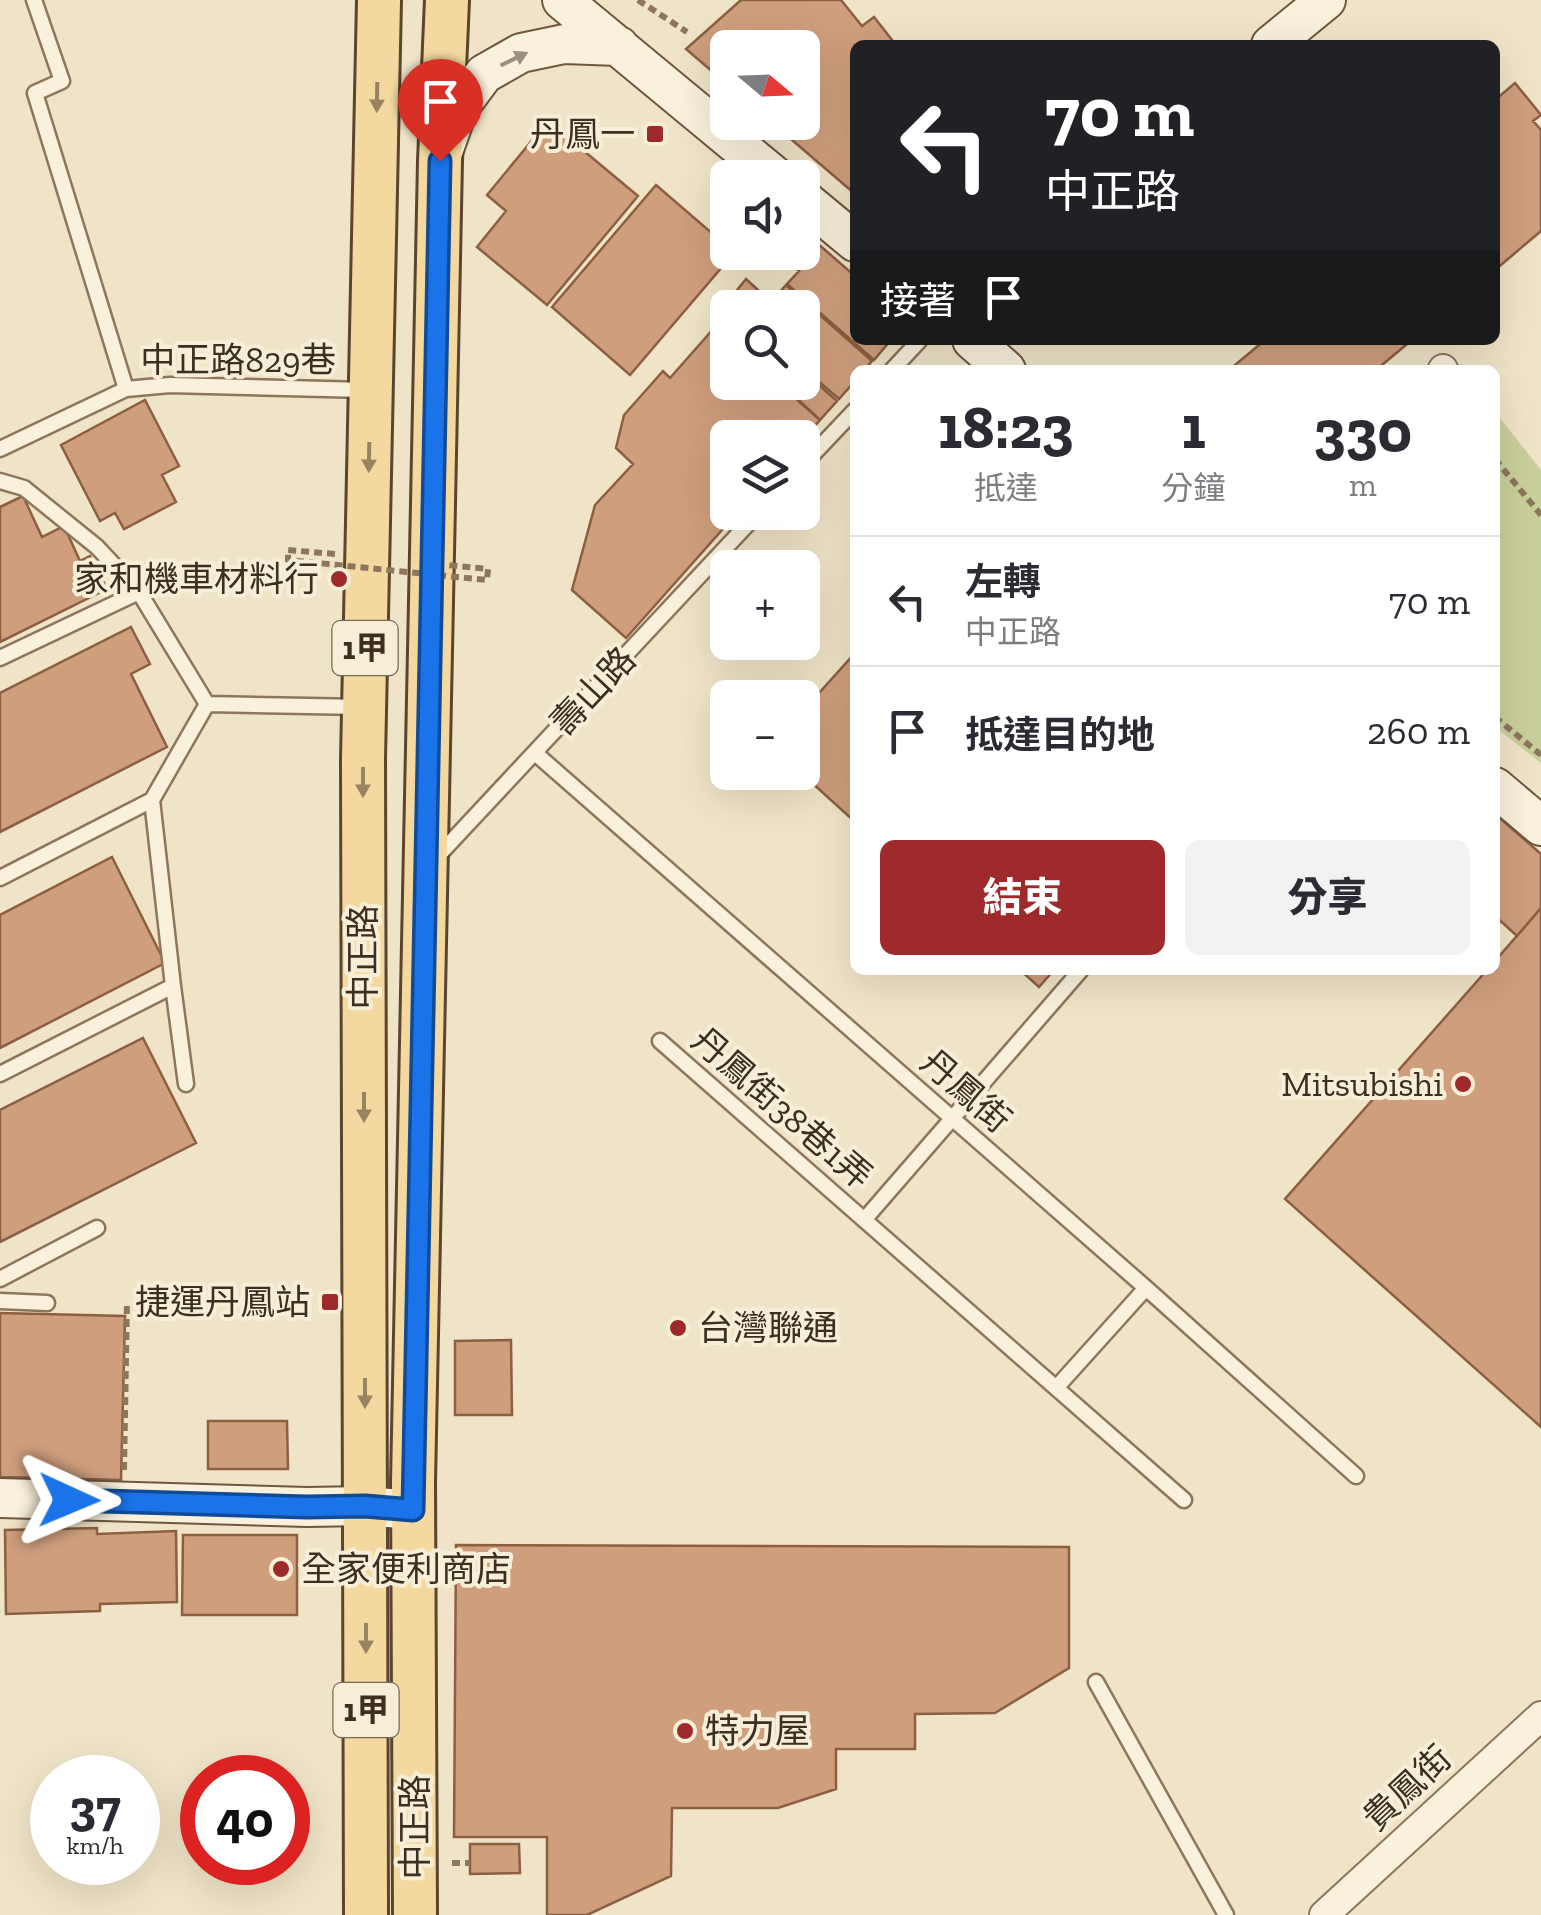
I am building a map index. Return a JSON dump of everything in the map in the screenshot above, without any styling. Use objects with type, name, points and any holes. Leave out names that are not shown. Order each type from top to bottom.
[{"type":"main road","name":"中正路","points":[[366,1915],[364,708],[379,0]]},
{"type":"main road","name":"中正路","points":[[416,1915],[413,1510],[440,161],[447,0]]},
{"type":"main road","points":[[562,0],[756,160]]},
{"type":"main road","points":[[1277,40],[1326,0]]},
{"type":"main road","points":[[440,161],[458,109],[484,74],[521,53],[564,44],[619,46]]},
{"type":"main road","points":[[820,213],[850,238]]},
{"type":"main road","points":[[978,345],[1000,365]]},
{"type":"main road","points":[[1500,791],[1541,826]]},
{"type":"main road","points":[[0,1498],[413,1510]]},
{"type":"street","name":"貴鳳街","points":[[1324,1915],[1541,1716]]},
{"type":"lane","points":[[34,0],[62,81],[35,93],[126,389]]},
{"type":"lane","points":[[897,365],[915,345]]},
{"type":"lane","name":"中正路829巷","points":[[0,449],[126,389],[170,385],[370,390]]},
{"type":"lane","points":[[820,447],[850,415]]},
{"type":"lane","points":[[0,481],[24,488],[97,547],[139,592],[208,704]]},
{"type":"lane","name":"壽山路","points":[[426,870],[742,530]]},
{"type":"lane","points":[[0,658],[139,592]]},
{"type":"lane","points":[[208,704],[364,708]]},
{"type":"lane","points":[[0,878],[152,800],[208,704]]},
{"type":"lane","name":"丹鳳街","points":[[535,754],[1356,1476]]},
{"type":"lane","points":[[152,800],[186,1084]]},
{"type":"lane","points":[[864,1220],[1077,975]]},
{"type":"lane","points":[[0,1074],[174,986]]},
{"type":"lane","name":"丹鳳街38巷1弄","points":[[660,1042],[1184,1500]]},
{"type":"lane","points":[[0,1280],[97,1228]]},
{"type":"lane","points":[[1056,1388],[1146,1288]]},
{"type":"lane","points":[[0,1301],[47,1304]]},
{"type":"lane","points":[[1096,1682],[1226,1915]]},
{"type":"path","points":[[638,0],[687,32]]},
{"type":"path","points":[[1500,465],[1541,515]]},
{"type":"path","points":[[334,554],[288,550],[288,560],[488,580],[488,569],[448,565]]},
{"type":"path","points":[[1500,721],[1540,753]]},
{"type":"path","points":[[124,1472],[127,1301]]},
{"type":"path","points":[[451,1863],[470,1863]]},
{"type":"green space","points":[[1500,418],[1541,470],[1541,763],[1500,731]]},
{"type":"building","points":[[741,0],[841,0],[862,26],[874,17],[892,40],[850,40],[850,190],[820,160],[792,140],[820,140],[820,30],[710,30],[710,70],[686,49]]},
{"type":"building","points":[[1515,83],[1541,115],[1533,121],[1541,130],[1541,231],[1500,266],[1500,96]]},
{"type":"building","points":[[548,121],[638,196],[547,305],[477,247],[506,211],[487,195]]},
{"type":"building","points":[[656,185],[710,232],[710,270],[720,270],[630,375],[552,307]]},
{"type":"building","points":[[820,246],[850,272],[850,339],[820,313],[820,290],[794,290],[787,284],[799,271],[820,270]]},
{"type":"building","points":[[746,279],[758,290],[737,290]]},
{"type":"building","points":[[820,315],[872,361],[868,365],[850,365],[850,387],[839,399],[820,383]]},
{"type":"building","points":[[710,333],[710,400],[797,400],[820,420],[710,420],[710,530],[722,530],[626,638],[572,590],[595,505],[633,464],[616,448],[624,415],[663,371],[670,378]]},
{"type":"building","points":[[857,345],[887,345],[874,360]]},
{"type":"building","points":[[1259,345],[1406,345],[1382,365],[1235,365]]},
{"type":"building","points":[[820,386],[837,401],[820,420],[798,400],[820,400]]},
{"type":"building","points":[[145,400],[179,466],[162,475],[176,502],[124,529],[115,513],[100,521],[61,445]]},
{"type":"building","points":[[23,496],[42,537],[64,526],[80,561],[90,556],[107,589],[0,642],[0,507]]},
{"type":"building","points":[[131,627],[150,664],[131,674],[167,747],[0,832],[0,693]]},
{"type":"building","points":[[850,659],[850,817],[820,790],[820,692]]},
{"type":"building","points":[[1500,818],[1541,854],[1541,908],[1517,936],[1500,921]]},
{"type":"building","points":[[112,857],[165,963],[0,1048],[0,915]]},
{"type":"building","name":"Mitsubishi","points":[[1541,908],[1541,1427],[1285,1199],[1483,975],[1500,975],[1500,955]]},
{"type":"building","points":[[1026,975],[1050,975],[1039,987]]},
{"type":"building","points":[[143,1038],[196,1143],[0,1242],[0,1110]]},
{"type":"building","points":[[0,1313],[125,1316],[121,1480],[0,1477]]},
{"type":"building","points":[[511,1340],[512,1415],[455,1415],[455,1341]]},
{"type":"building","points":[[208,1421],[287,1421],[288,1469],[208,1469]]},
{"type":"building","points":[[97,1528],[97,1534],[176,1531],[177,1602],[100,1604],[100,1611],[6,1614],[5,1530]]},
{"type":"building","points":[[183,1535],[297,1535],[297,1615],[182,1615]]},
{"type":"building","name":"特力屋","points":[[456,1545],[1069,1547],[1069,1668],[995,1713],[915,1714],[915,1749],[836,1749],[836,1789],[778,1808],[672,1808],[671,1876],[587,1915],[547,1915],[547,1837],[454,1837]]},
{"type":"building","points":[[470,1844],[519,1844],[520,1873],[470,1874]]},
{"type":"place","name":"丹鳳一","points":[[655,134]]},
{"type":"place","name":"家和機車材料行","points":[[339,579]]},
{"type":"place","name":"Mitsubishi","points":[[1463,1084]]},
{"type":"place","name":"捷運丹鳳站","points":[[330,1302]]},
{"type":"place","name":"台灣聯通","points":[[678,1328]]},
{"type":"place","name":"全家便利商店","points":[[281,1569]]},
{"type":"place","name":"特力屋","points":[[685,1731]]},
{"type":"route","points":[[69,1500],[413,1510],[440,161]]}]
